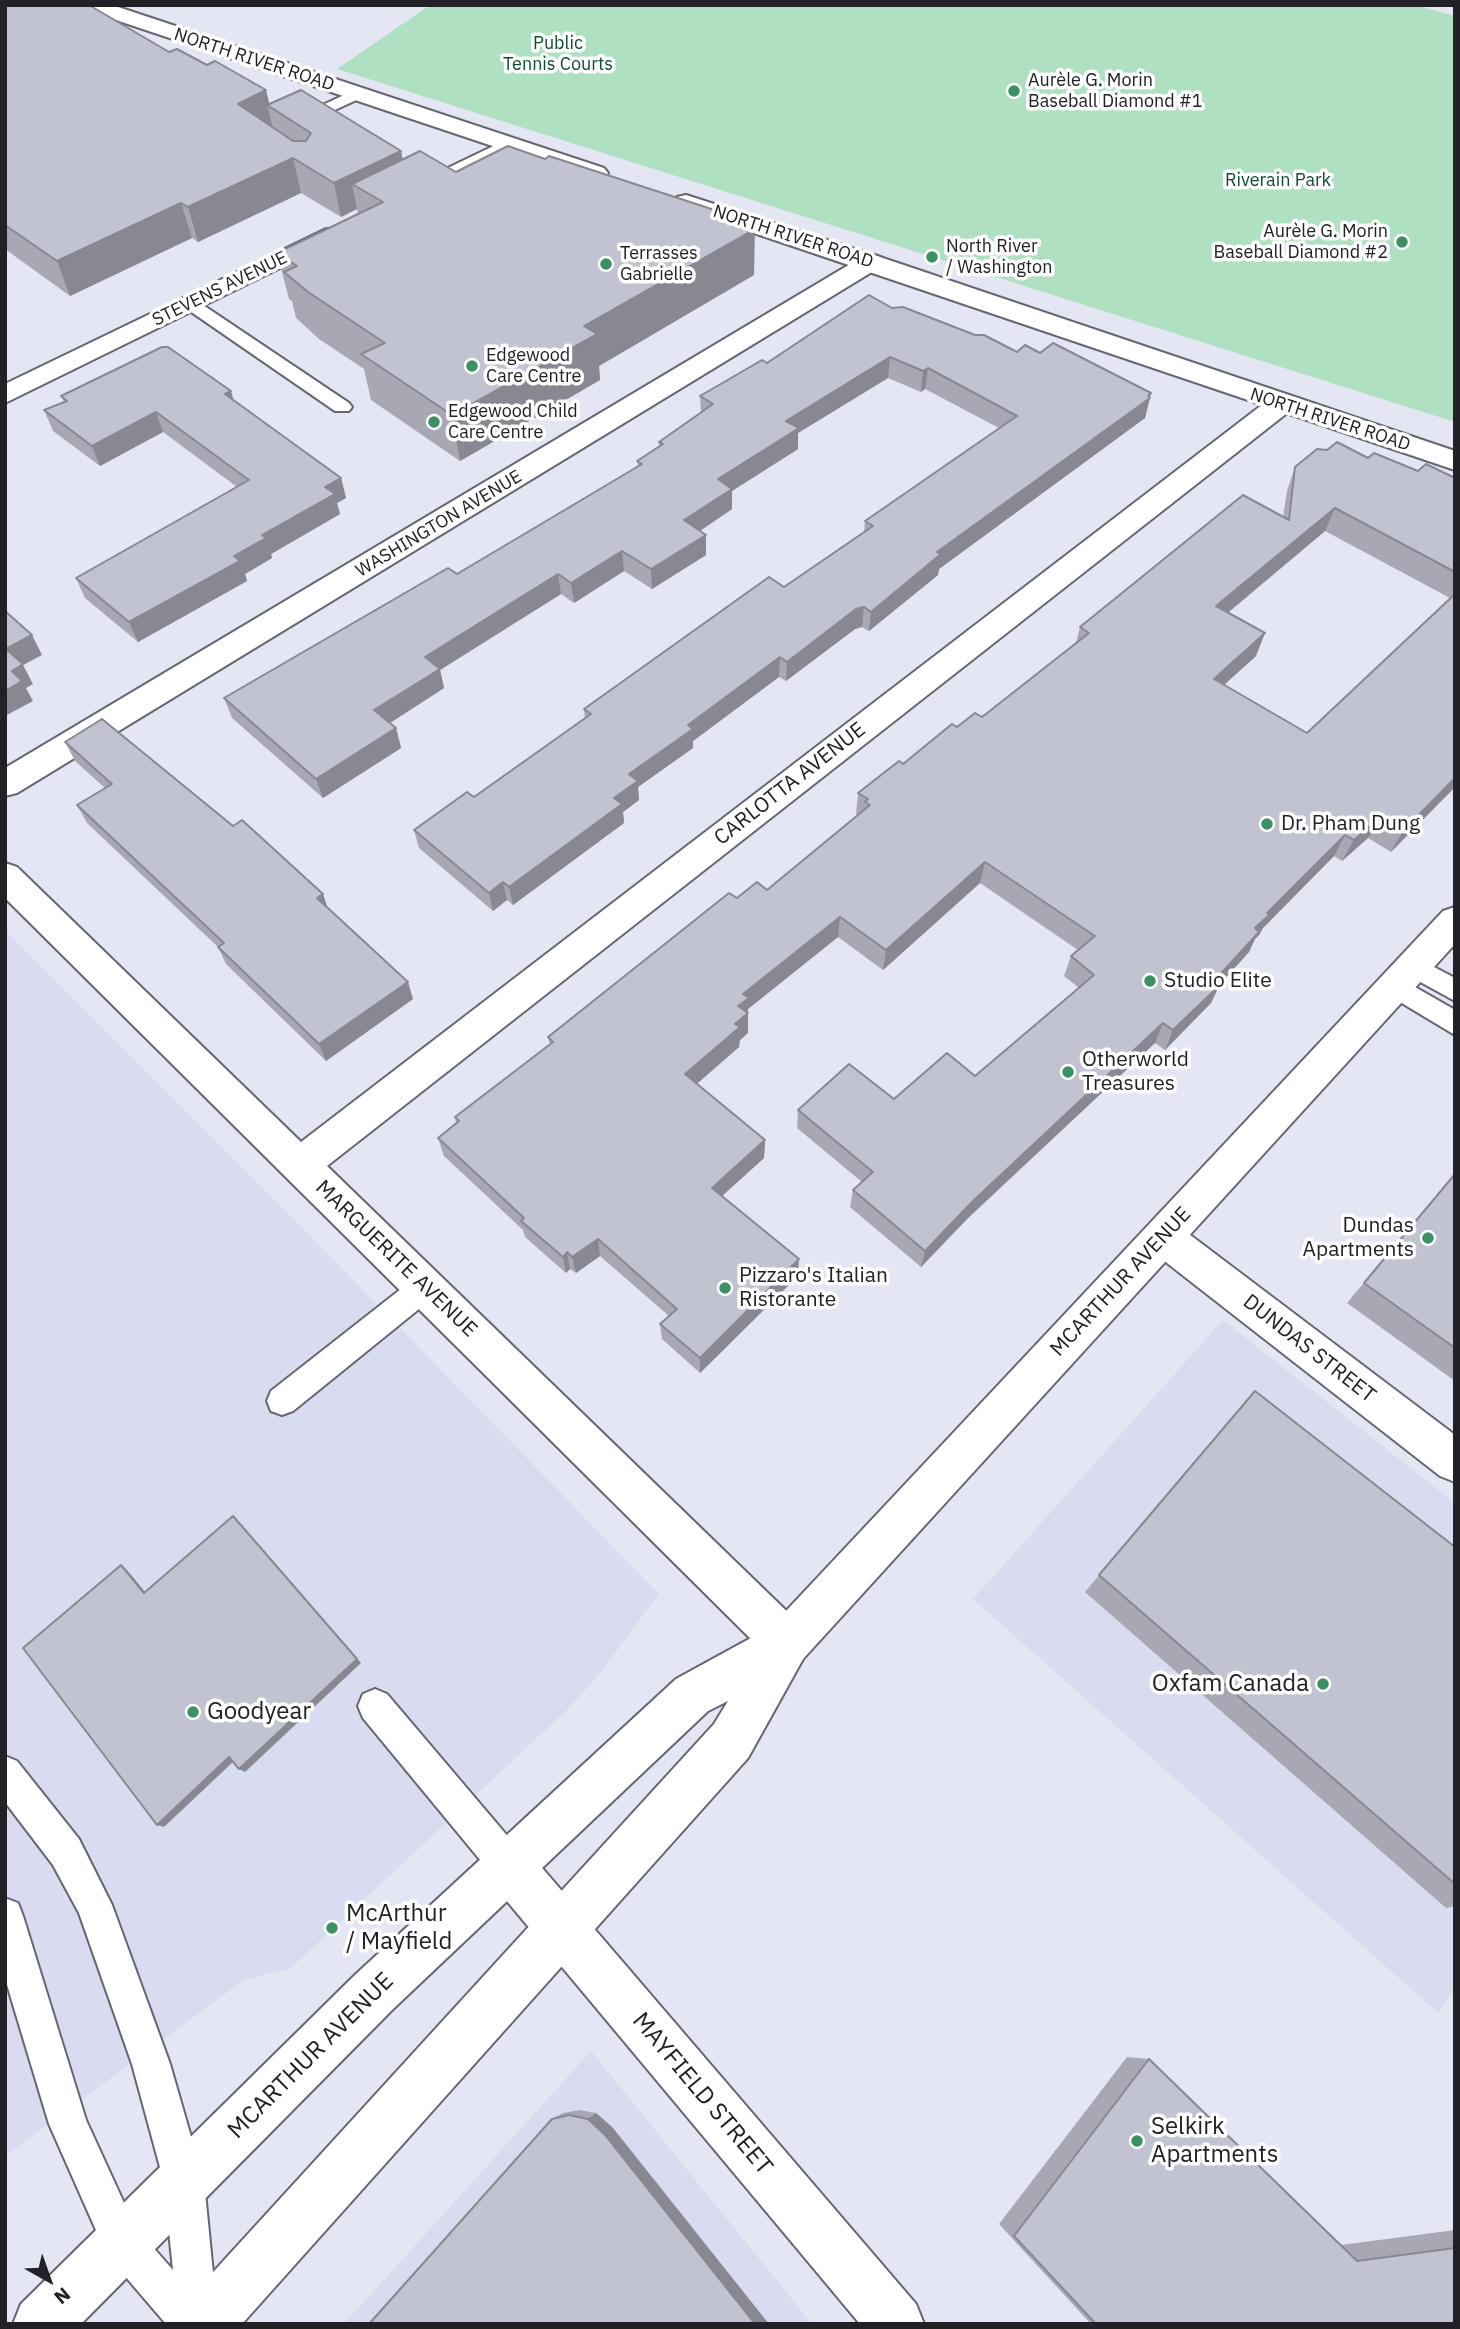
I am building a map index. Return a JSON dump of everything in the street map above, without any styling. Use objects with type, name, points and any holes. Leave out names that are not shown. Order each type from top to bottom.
[{"type":"street","name":"NORTH RIVER ROAD","points":[[90,5],[616,180]]},
{"type":"street","points":[[389,205],[510,145]]},
{"type":"street","name":"NORTH RIVER ROAD","points":[[669,197],[872,262],[1281,404],[1455,461]]},
{"type":"street","name":"STEVENS AVENUE","points":[[5,395],[353,223]]},
{"type":"street","name":"WASHINGTON AVENUE","points":[[5,784],[872,262]]},
{"type":"street","name":"CARLOTTA AVENUE","points":[[300,1165],[1281,404]]},
{"type":"street","name":"MARGUERITE AVENUE","points":[[5,876],[787,1643]]},
{"type":"street","name":"MCARTHUR AVENUE","points":[[204,2324],[731,1741],[787,1643],[1455,921]]},
{"type":"street","name":"DUNDAS STREET","points":[[1163,1237],[1455,1461]]},
{"type":"street","name":"MCARTHUR AVENUE","points":[[41,2324],[121,2241],[184,2182],[374,1992],[692,1695],[787,1643]]},
{"type":"street","name":"MAYFIELD STREET","points":[[508,1865],[896,2324]]},
{"type":"lane","points":[[279,129],[357,94]]},
{"type":"lane","points":[[191,303],[342,407]]},
{"type":"lane","points":[[1404,976],[1455,991]]},
{"type":"lane","points":[[1404,976],[1455,1024]]},
{"type":"lane","points":[[282,1401],[425,1287]]},
{"type":"lane","points":[[375,1706],[470,1816],[508,1865]]},
{"type":"lane","points":[[5,1773],[66,1852],[94,1905],[151,2064],[184,2182],[196,2324]]},
{"type":"lane","points":[[5,1916],[68,2124],[121,2241],[196,2324]]},
{"type":"shaded area","points":[[5,930],[288,1213],[659,1594],[597,1677],[569,1708],[291,1968],[244,1980],[5,2156]]},
{"type":"shaded area","points":[[1223,1320],[1455,1503],[1455,1988],[1438,2013],[973,1599]]},
{"type":"shaded area","points":[[591,2051],[812,2324],[344,2324]]},
{"type":"green space","name":"Riverain Park","points":[[430,5],[1415,5],[1455,16],[1455,422],[337,69]]},
{"type":"building","points":[[5,5],[89,5],[169,52],[177,49],[207,65],[215,61],[266,90],[238,104],[293,141],[306,141],[311,133],[267,105],[301,90],[401,151],[334,183],[293,158],[188,207],[181,203],[57,261],[5,225]]},
{"type":"building","points":[[508,146],[545,159],[549,156],[736,217],[732,222],[755,229],[584,326],[597,334],[452,415],[361,354],[385,343],[308,292],[284,272],[297,266],[277,253],[383,202],[352,184],[420,151],[456,172]]},
{"type":"building","points":[[869,295],[892,308],[903,307],[975,335],[984,335],[1017,352],[1025,345],[1040,353],[1053,343],[1151,393],[1148,396],[1150,398],[937,552],[941,554],[871,612],[864,607],[856,609],[787,662],[780,657],[688,725],[693,729],[629,774],[638,781],[614,798],[622,804],[509,887],[503,882],[489,893],[414,830],[467,792],[474,797],[591,714],[584,709],[769,577],[784,587],[873,526],[865,521],[1017,416],[928,368],[923,371],[890,357],[786,421],[799,428],[718,479],[732,489],[684,520],[706,535],[651,569],[622,551],[571,583],[558,574],[425,657],[440,669],[374,710],[396,728],[316,779],[224,698],[448,568],[457,574],[642,464],[637,461],[713,404],[700,396],[762,360],[767,363]]},
{"type":"building","points":[[162,347],[168,347],[231,391],[225,394],[341,478],[325,487],[335,494],[262,535],[266,538],[234,556],[240,561],[129,622],[76,578],[249,480],[156,412],[92,446],[44,410],[67,401],[61,396]]},
{"type":"building","points":[[1337,442],[1368,458],[1374,453],[1418,471],[1426,464],[1455,478],[1455,572],[1335,508],[1216,606],[1265,633],[1214,679],[1307,733],[1455,594],[1455,778],[1403,831],[1380,817],[1354,840],[1345,835],[1267,913],[1269,915],[1255,928],[1259,932],[1215,980],[1221,984],[1173,1030],[1163,1023],[973,1201],[925,1251],[853,1190],[873,1172],[798,1110],[849,1064],[894,1099],[947,1053],[975,1076],[1094,975],[1071,956],[1095,936],[985,862],[886,950],[840,917],[743,994],[749,998],[738,1006],[748,1013],[735,1024],[740,1027],[685,1074],[765,1140],[712,1188],[799,1259],[700,1358],[660,1324],[677,1309],[598,1239],[572,1257],[567,1252],[563,1257],[521,1221],[524,1218],[438,1138],[459,1121],[455,1117],[553,1042],[548,1037],[729,893],[737,898],[757,882],[767,890],[870,805],[865,802],[868,799],[858,793],[899,761],[903,764],[952,724],[957,727],[975,713],[982,717],[1089,633],[1080,627],[1243,495],[1289,520],[1295,467],[1317,449],[1327,450]]},
{"type":"building","points":[[5,611],[32,635],[6,649],[23,664],[12,671],[22,681],[5,691]]},
{"type":"building","points":[[102,719],[233,826],[242,820],[323,894],[317,898],[408,982],[319,1044],[218,947],[224,943],[77,805],[112,784],[65,742]]},
{"type":"building","name":"Dundas Apartments","points":[[1455,1174],[1455,1348],[1364,1283]]},
{"type":"building","name":"Oxfam Canada","points":[[1255,1391],[1455,1547],[1455,1884],[1099,1575]]},
{"type":"building","name":"Goodyear","points":[[233,1516],[357,1659],[239,1769],[229,1757],[157,1825],[23,1648],[121,1565],[144,1593]]},
{"type":"building","name":"Selkirk Apartments","points":[[1149,2059],[1357,2261],[1455,2248],[1455,2324],[1096,2324],[1014,2236]]},
{"type":"building","points":[[569,2115],[588,2119],[605,2135],[755,2324],[369,2324],[552,2119]]},
{"type":"place","name":"Aurèle G. Morin Baseball Diamond #1","points":[[1014,91]]},
{"type":"place","name":"Aurèle G. Morin Baseball Diamond #2","points":[[1402,242]]},
{"type":"place","name":"North River / Washington","points":[[932,257]]},
{"type":"place","name":"Terrasses Gabrielle","points":[[606,264]]},
{"type":"place","name":"Edgewood Care Centre","points":[[472,366]]},
{"type":"place","name":"Edgewood Child Care Centre","points":[[434,422]]},
{"type":"place","name":"Dr. Pham Dung","points":[[1267,824]]},
{"type":"place","name":"Studio Elite","points":[[1150,981]]},
{"type":"place","name":"Otherworld Treasures","points":[[1068,1072]]},
{"type":"place","name":"Dundas Apartments","points":[[1428,1238]]},
{"type":"place","name":"Pizzaro's Italian Ristorante","points":[[725,1288]]},
{"type":"place","name":"Oxfam Canada","points":[[1323,1684]]},
{"type":"place","name":"Goodyear","points":[[193,1712]]},
{"type":"place","name":"McArthur / Mayfield","points":[[332,1928]]},
{"type":"place","name":"Selkirk Apartments","points":[[1137,2141]]},
{"type":"park label","name":"Public Tennis Courts","points":[[558,54]]}]
